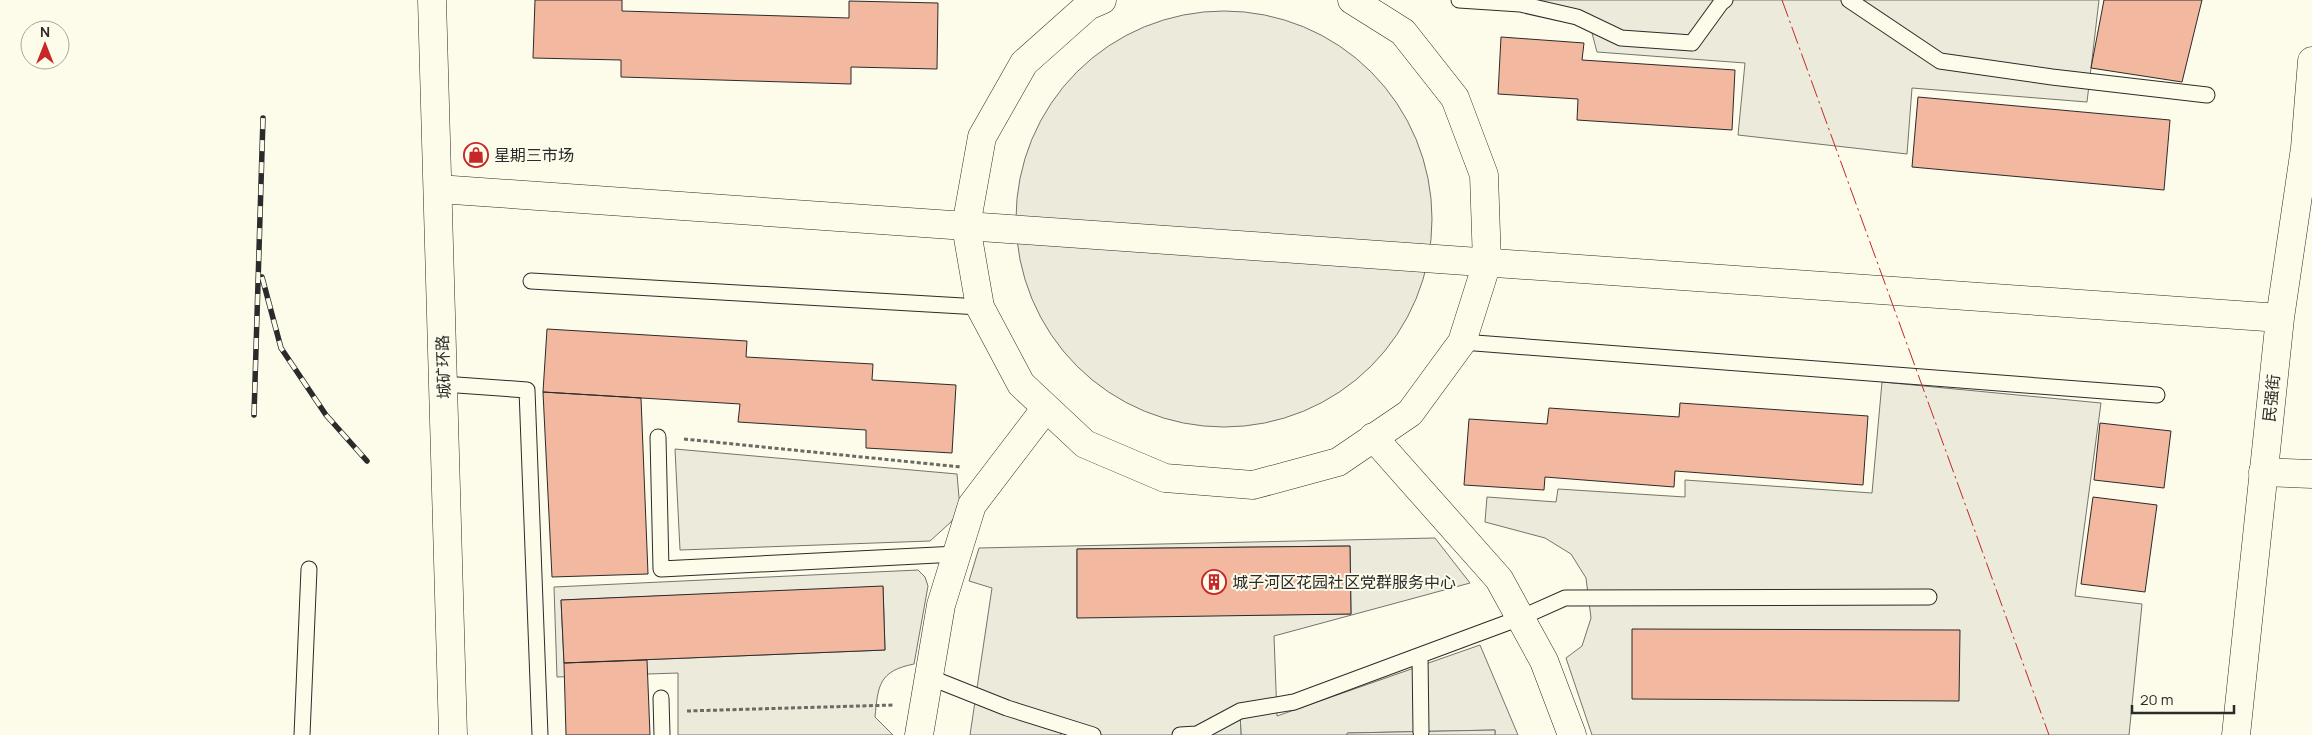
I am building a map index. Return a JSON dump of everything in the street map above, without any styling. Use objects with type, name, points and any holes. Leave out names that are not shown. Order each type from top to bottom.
[{"type":"street","name":"城矿环路","points":[[432,0],[453,735]]},
{"type":"street","points":[[1102,0],[1088,6],[1024,63],[982,137],[966,226],[980,307],[1021,384],[1085,444],[1165,478],[1253,485],[1338,462],[1410,413],[1462,342],[1487,263],[1484,175],[1455,98],[1403,32],[1352,0]]},
{"type":"street","name":"民强街","points":[[2236,735],[2280,318],[2305,148],[2312,62]]},
{"type":"street","points":[[438,189],[2280,318]]},
{"type":"street","points":[[920,735],[941,605],[972,505],[1046,408]]},
{"type":"street","points":[[1373,437],[1499,579],[1544,661],[1572,735]]},
{"type":"street","points":[[2263,472],[2312,474]]},
{"type":"lane","points":[[1460,0],[1520,4],[1577,17],[1621,38],[1692,43],[1725,0]]},
{"type":"lane","points":[[1849,0],[1940,61],[2052,77],[2208,95]]},
{"type":"lane","points":[[530,281],[980,307]]},
{"type":"lane","points":[[1462,342],[2157,394]]},
{"type":"lane","points":[[443,384],[526,390],[540,735]]},
{"type":"lane","points":[[658,437],[661,569],[957,554]]},
{"type":"lane","points":[[302,735],[309,569]]},
{"type":"lane","points":[[1180,735],[1197,734],[1240,711],[1294,702],[1520,618],[1565,598],[1929,597]]},
{"type":"lane","points":[[1420,656],[1420,732]]},
{"type":"lane","points":[[929,677],[1006,708],[1093,735]]},
{"type":"lane","points":[[661,705],[662,735]]},
{"type":"path","points":[[658,437],[998,471]]},
{"type":"path","points":[[661,705],[924,705]]},
{"type":"shaded area","points":[[1495,0],[2099,0],[2087,102],[1912,88],[1907,154],[1738,135],[1745,63],[1597,52],[1587,14]]},
{"type":"shaded area","points":[[1224,11],[1265,15],[1304,27],[1339,46],[1371,72],[1397,104],[1416,139],[1428,178],[1432,219],[1428,260],[1416,299],[1397,334],[1371,366],[1339,392],[1304,411],[1265,423],[1224,427],[1183,423],[1144,411],[1109,392],[1077,366],[1051,334],[1032,299],[1020,260],[1016,219],[1020,178],[1032,139],[1051,104],[1077,72],[1109,46],[1144,27],[1183,15]]},
{"type":"shaded area","points":[[1882,382],[2101,403],[2075,596],[2142,604],[2129,735],[1592,735],[1566,658],[1582,646],[1591,618],[1586,578],[1571,554],[1545,538],[1485,522],[1487,497],[1556,502],[1558,489],[1685,497],[1685,480],[1872,493]]},
{"type":"shaded area","points":[[675,449],[957,474],[960,509],[951,522],[930,541],[680,550]]},
{"type":"shaded area","points":[[1435,538],[1470,583],[1274,636],[1277,716],[1480,645],[1518,735],[1495,735],[1495,730],[1348,733],[1347,735],[1241,735],[1240,712],[1180,735],[1093,735],[1061,726],[1061,735],[970,735],[992,588],[969,581],[979,548]],"holes":[[[1350,546],[1351,614],[1077,617],[1077,549]]]},
{"type":"shaded area","points":[[918,570],[925,577],[928,586],[914,664],[902,667],[887,675],[882,681],[877,696],[875,717],[893,735],[678,735],[678,673],[557,677],[554,587]],"holes":[[[883,587],[885,650],[564,663],[561,600]]]},
{"type":"shaded area","points":[[1240,711],[1241,735],[1180,735]]},
{"type":"shaded area","points":[[1495,730],[1495,735],[1347,735],[1347,733]]},
{"type":"building","points":[[535,0],[622,0],[622,11],[849,18],[849,1],[938,3],[937,69],[851,67],[851,84],[621,77],[621,60],[533,58]]},
{"type":"building","points":[[2104,0],[2202,0],[2182,82],[2091,68]]},
{"type":"building","points":[[1501,37],[1584,43],[1582,60],[1735,70],[1732,130],[1577,120],[1578,99],[1498,94]]},
{"type":"building","points":[[1918,97],[2170,120],[2164,190],[1912,167]]},
{"type":"building","points":[[547,329],[747,341],[746,357],[873,364],[872,380],[956,385],[952,453],[866,448],[866,430],[738,422],[740,404],[543,392]]},
{"type":"building","points":[[543,392],[641,398],[648,574],[552,577]]},
{"type":"building","points":[[1680,403],[1868,416],[1863,485],[1675,471],[1674,487],[1545,477],[1544,490],[1464,485],[1469,419],[1547,424],[1549,408],[1679,417]]},
{"type":"building","points":[[2100,423],[2171,431],[2164,488],[2094,480]]},
{"type":"building","points":[[2093,497],[2157,505],[2145,592],[2081,584]]},
{"type":"building","name":"城子河区花园社区党群服务中心","points":[[1350,546],[1351,614],[1077,618],[1077,549]]},
{"type":"building","points":[[883,586],[885,650],[564,663],[561,600]]},
{"type":"building","points":[[1632,629],[1960,630],[1959,701],[1632,699]]},
{"type":"building","points":[[647,660],[650,735],[566,735],[564,663]]},
{"type":"railway","points":[[254,415],[263,118]]},
{"type":"railway","points":[[262,277],[281,348],[326,415],[367,461]]},
{"type":"power","points":[[1782,0],[2049,735]]},
{"type":"place","name":"星期三市场","points":[[476,155]]},
{"type":"place","name":"城子河区花园社区党群服务中心","points":[[1214,582]]}]
